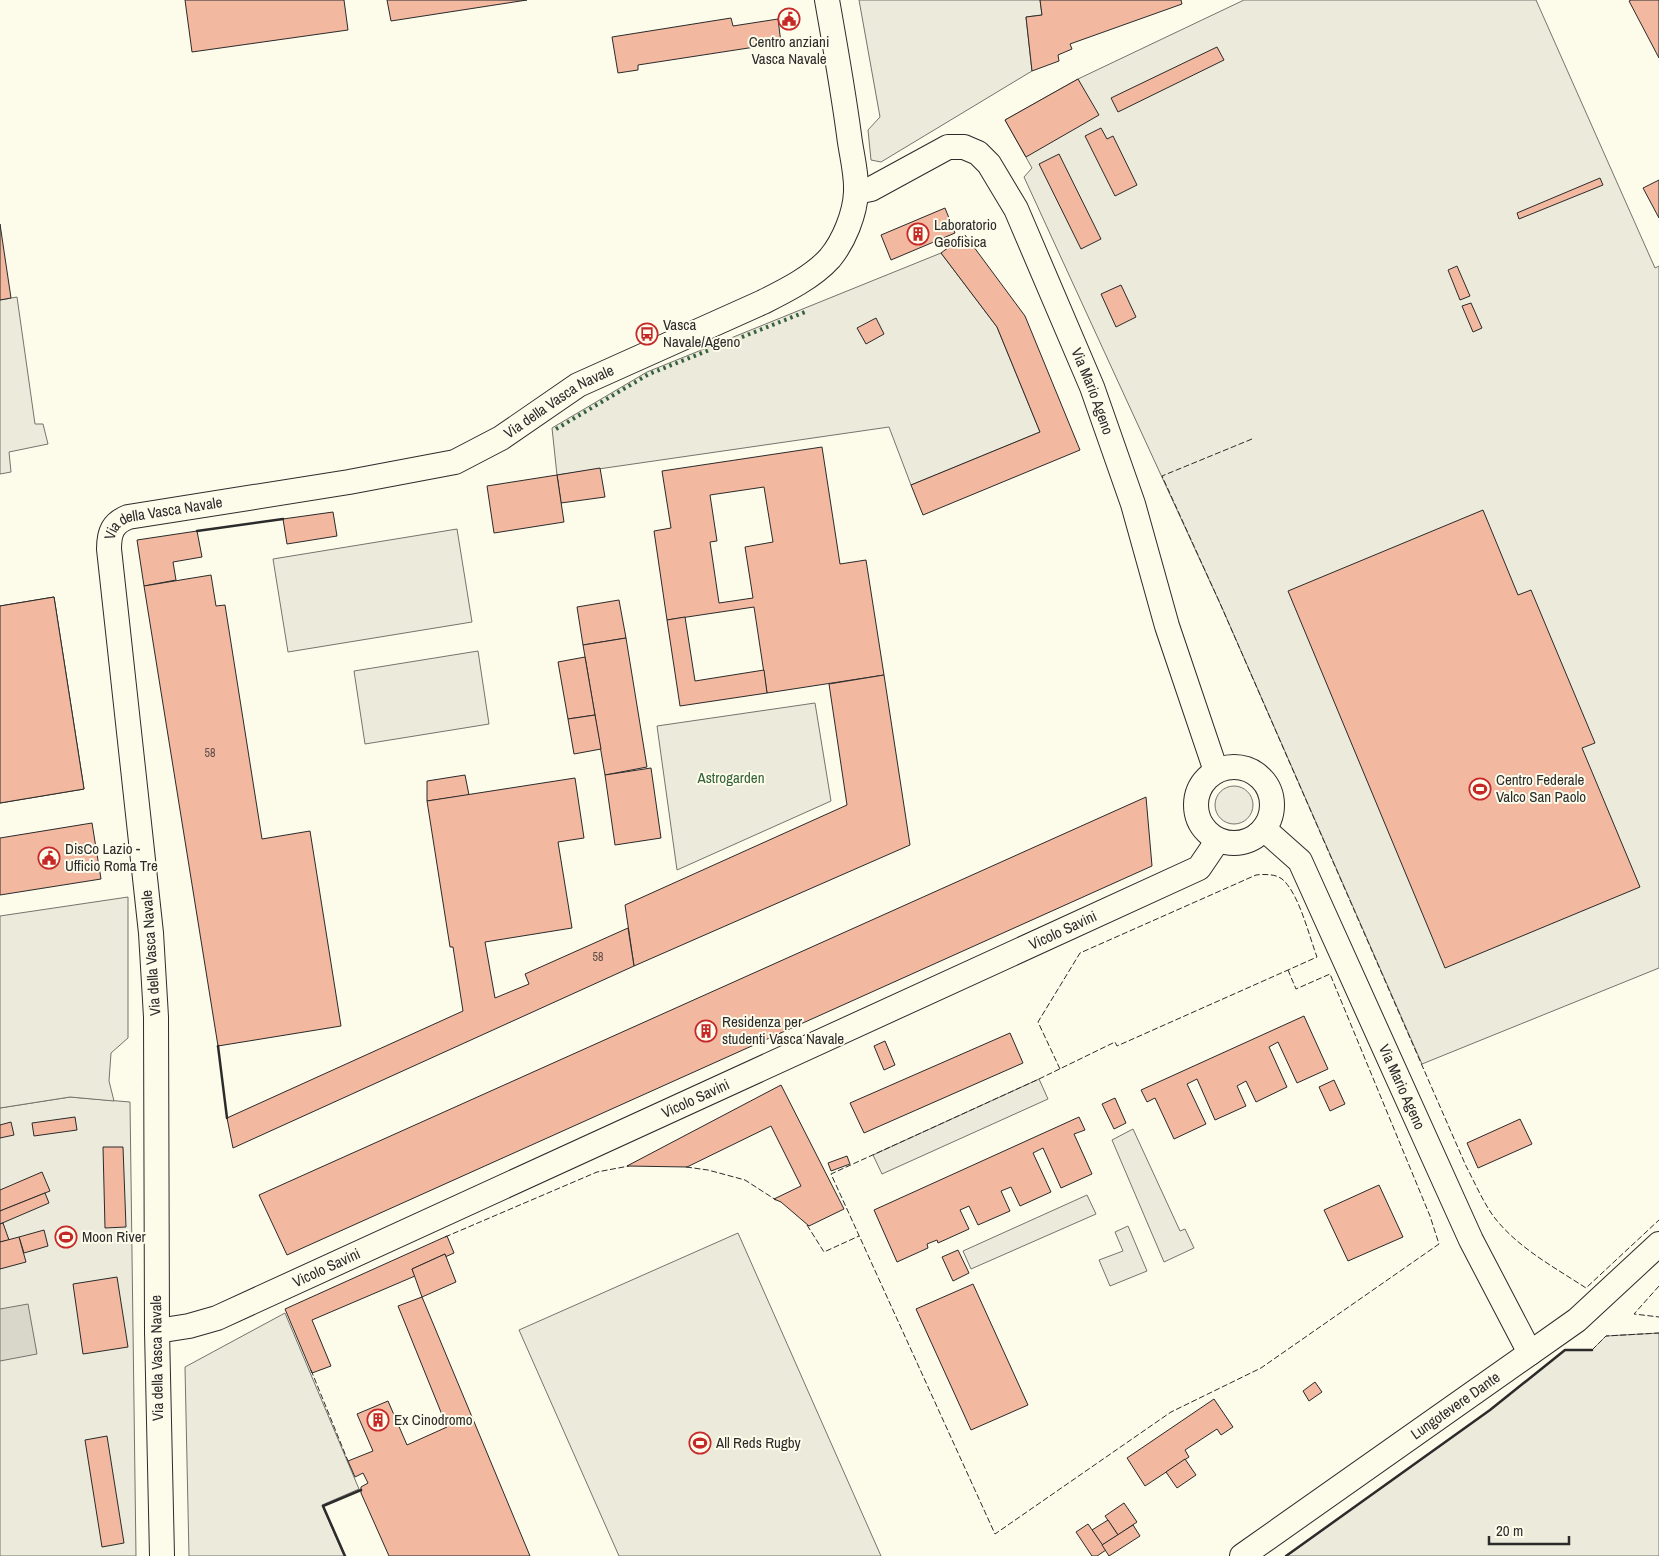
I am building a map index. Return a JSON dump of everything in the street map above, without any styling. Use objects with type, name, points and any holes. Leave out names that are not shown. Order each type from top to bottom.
[{"type":"street","name":"Via della Vasca Navale","points":[[162,1556],[157,1331],[156,1017],[151,933],[109,549],[112,528],[119,521],[128,517],[455,462],[501,438],[578,386],[763,302],[804,278],[828,259],[841,241],[849,222],[856,192],[842,88],[827,0]]},
{"type":"street","name":"Via Mario Ageno","points":[[856,192],[871,189],[948,147],[964,147],[978,153],[989,164],[1016,209],[1092,387],[1133,504],[1167,626],[1216,771]]},
{"type":"street","points":[[1228,768],[1241,768],[1253,772],[1263,780],[1270,791],[1273,805],[1270,818],[1264,829],[1255,838],[1243,843],[1230,843],[1218,840],[1208,833],[1200,824],[1196,813],[1196,801],[1203,784],[1216,771],[1228,768]]},
{"type":"street","name":"Via Mario Ageno","points":[[1264,829],[1300,861],[1471,1240],[1530,1353]]},
{"type":"street","name":"Vicolo Savini","points":[[157,1331],[189,1326],[226,1314],[1199,868],[1218,840]]},
{"type":"street","name":"Lungotevere Dante","points":[[1242,1556],[1577,1320],[1659,1244]]},
{"type":"green space","points":[[1244,0],[1536,0],[1655,268],[1659,266],[1659,968],[1422,1064],[1223,610],[1024,177],[1032,168],[1005,120],[1078,79]]},
{"type":"green space","points":[[17,297],[35,424],[43,424],[48,444],[9,452],[11,472],[0,474],[0,300]]},
{"type":"green space","points":[[457,529],[472,622],[288,652],[273,559]]},
{"type":"green space","points":[[478,651],[489,724],[365,744],[354,671]]},
{"type":"green space","name":"Astrogarden","points":[[815,703],[831,801],[677,870],[657,726]]},
{"type":"green space","points":[[1234,786],[1247,792],[1253,805],[1247,818],[1234,824],[1221,818],[1215,805],[1221,792]]},
{"type":"green space","name":"Moon River","points":[[70,1097],[130,1102],[136,1556],[0,1556],[0,1108]]},
{"type":"green space","points":[[1133,1129],[1180,1231],[1185,1229],[1194,1248],[1164,1262],[1112,1140]]},
{"type":"green space","points":[[1128,1226],[1147,1271],[1110,1286],[1099,1260],[1123,1251],[1115,1232]]},
{"type":"green space","name":"All Reds Rugby","points":[[738,1233],[881,1556],[619,1556],[519,1330]]},
{"type":"green space","points":[[1659,1333],[1659,1556],[1286,1556],[1490,1410],[1565,1350],[1592,1350],[1606,1336]]},
{"type":"shaded area","points":[[859,0],[1040,0],[1042,15],[1026,17],[1032,71],[881,162],[871,160],[868,130],[880,117]]},
{"type":"shaded area","points":[[941,253],[997,327],[1040,432],[911,485],[889,427],[557,475],[552,428],[647,372]]},
{"type":"shaded area","points":[[128,897],[128,1038],[111,1053],[109,1081],[114,1101],[70,1097],[0,1108],[0,916]]},
{"type":"shaded area","points":[[1039,1079],[1048,1099],[882,1174],[873,1155]]},
{"type":"shaded area","points":[[1087,1195],[1096,1214],[971,1269],[963,1251]]},
{"type":"shaded area","points":[[28,1304],[37,1354],[0,1361],[0,1309]]},
{"type":"shaded area","points":[[285,1313],[359,1489],[322,1505],[344,1556],[189,1556],[185,1367]]},
{"type":"building","points":[[185,0],[344,0],[348,30],[192,52]]},
{"type":"building","points":[[387,0],[527,0],[391,21]]},
{"type":"building","points":[[1040,0],[1181,0],[1182,4],[1070,44],[1072,49],[1058,55],[1059,61],[1032,71],[1026,17],[1042,15]]},
{"type":"building","points":[[1659,0],[1659,58],[1629,1]]},
{"type":"building","points":[[731,18],[733,26],[778,19],[781,43],[638,65],[638,70],[618,73],[612,37]]},
{"type":"building","points":[[1217,47],[1224,60],[1118,112],[1111,98]]},
{"type":"building","points":[[1078,79],[1099,115],[1026,157],[1005,120]]},
{"type":"building","points":[[1101,128],[1107,139],[1113,136],[1137,185],[1115,196],[1085,136]]},
{"type":"building","points":[[1059,154],[1101,239],[1081,249],[1039,164]]},
{"type":"building","points":[[1600,178],[1603,185],[1519,219],[1517,213]]},
{"type":"building","points":[[1659,180],[1659,218],[1643,188]]},
{"type":"building","name":"Laboratorio Geofisica","points":[[945,208],[955,233],[891,260],[881,235]]},
{"type":"building","points":[[0,224],[11,298],[0,300]]},
{"type":"building","points":[[965,235],[1025,316],[1080,450],[923,515],[911,485],[1040,432],[997,327],[941,253]]},
{"type":"building","points":[[1457,266],[1470,296],[1460,300],[1448,270]]},
{"type":"building","points":[[1121,285],[1136,317],[1116,327],[1101,294]]},
{"type":"building","points":[[1471,303],[1482,328],[1473,332],[1462,306]]},
{"type":"building","points":[[876,318],[884,334],[866,344],[857,328]]},
{"type":"building","points":[[822,447],[840,564],[866,560],[884,675],[767,693],[754,607],[667,620],[654,531],[671,528],[662,471]],"holes":[[[764,487],[773,542],[745,547],[753,598],[719,603],[710,542],[717,541],[710,495]]]},
{"type":"building","points":[[600,468],[605,497],[561,503],[557,475]]},
{"type":"building","points":[[557,475],[564,522],[494,533],[487,486]]},
{"type":"building","points":[[1483,510],[1518,595],[1531,590],[1595,743],[1582,748],[1640,887],[1445,968],[1288,591]]},
{"type":"building","points":[[333,512],[337,536],[287,544],[283,519]]},
{"type":"building","points":[[197,531],[202,557],[173,562],[176,580],[144,586],[137,540]]},
{"type":"building","points":[[211,575],[216,606],[225,605],[262,839],[310,831],[341,1026],[218,1046],[144,586]]},
{"type":"building","points":[[54,597],[84,789],[0,803],[0,606]]},
{"type":"building","points":[[54,597],[84,789],[0,803],[0,606]]},
{"type":"building","points":[[619,600],[626,638],[583,645],[577,607]]},
{"type":"building","points":[[685,617],[695,681],[764,670],[767,693],[680,706],[667,620]]},
{"type":"building","points":[[626,638],[647,767],[605,775],[583,645]]},
{"type":"building","points":[[585,657],[595,715],[568,719],[558,662]]},
{"type":"building","points":[[884,675],[910,845],[634,966],[625,905],[847,805],[829,684]]},
{"type":"building","points":[[595,715],[601,749],[574,754],[568,719]]},
{"type":"building","points":[[651,768],[661,838],[615,845],[605,775]]},
{"type":"building","points":[[465,775],[469,795],[427,801],[427,781]]},
{"type":"building","points":[[575,778],[584,838],[558,842],[572,928],[485,942],[495,998],[529,984],[525,974],[628,928],[634,966],[233,1148],[227,1118],[463,1011],[453,947],[450,947],[427,801]]},
{"type":"building","name":"Residenza per studenti Vasca Navale","points":[[1146,797],[1152,866],[287,1255],[259,1195]]},
{"type":"building","name":"DisCo Lazio - Ufficio Roma Tre","points":[[92,823],[101,879],[0,895],[0,838]]},
{"type":"building","points":[[1304,1016],[1328,1069],[1297,1083],[1278,1042],[1269,1047],[1287,1087],[1256,1102],[1246,1081],[1237,1086],[1246,1106],[1215,1120],[1197,1079],[1187,1084],[1206,1124],[1174,1139],[1155,1098],[1147,1102],[1141,1090]]},
{"type":"building","points":[[1010,1033],[1023,1063],[864,1133],[850,1103]]},
{"type":"building","points":[[885,1041],[895,1065],[884,1070],[874,1046]]},
{"type":"building","points":[[1334,1080],[1345,1104],[1330,1111],[1319,1087]]},
{"type":"building","points":[[781,1085],[844,1209],[809,1226],[781,1202],[774,1199],[801,1186],[771,1126],[687,1167],[627,1166]]},
{"type":"building","points":[[1115,1098],[1126,1123],[1114,1129],[1102,1104]]},
{"type":"building","points":[[75,1117],[77,1130],[34,1136],[32,1123]]},
{"type":"building","points":[[1079,1117],[1085,1130],[1074,1134],[1092,1174],[1061,1188],[1043,1148],[1033,1153],[1051,1192],[1020,1206],[1011,1187],[1001,1191],[1010,1211],[978,1225],[969,1206],[960,1210],[969,1229],[938,1243],[937,1240],[927,1244],[928,1248],[897,1262],[874,1210]]},
{"type":"building","points":[[1520,1119],[1532,1144],[1478,1168],[1467,1143]]},
{"type":"building","points":[[11,1122],[14,1135],[0,1138],[0,1125]]},
{"type":"building","points":[[103,1147],[123,1147],[126,1227],[105,1228]]},
{"type":"building","points":[[847,1156],[850,1164],[831,1171],[828,1163]]},
{"type":"building","points":[[42,1172],[50,1191],[0,1211],[0,1190]]},
{"type":"building","points":[[1379,1185],[1403,1237],[1348,1261],[1324,1210]]},
{"type":"building","points":[[45,1193],[49,1203],[0,1224],[0,1211]]},
{"type":"building","points":[[3,1223],[9,1240],[0,1242],[0,1224]]},
{"type":"building","points":[[44,1230],[48,1246],[24,1253],[19,1237]]},
{"type":"building","points":[[447,1236],[454,1253],[445,1257],[445,1254],[412,1269],[415,1276],[312,1320],[331,1366],[312,1373],[285,1309]]},
{"type":"building","points":[[19,1237],[26,1262],[0,1269],[0,1242]]},
{"type":"building","points":[[958,1250],[969,1273],[953,1281],[942,1257]]},
{"type":"building","points":[[445,1254],[456,1282],[422,1297],[412,1269]]},
{"type":"building","points":[[117,1277],[128,1347],[83,1354],[73,1284]]},
{"type":"building","points":[[973,1284],[1028,1405],[971,1430],[916,1309]]},
{"type":"building","name":"Ex Cinodromo","points":[[422,1297],[530,1556],[389,1556],[361,1493],[361,1487],[368,1483],[363,1473],[355,1477],[348,1461],[373,1451],[357,1414],[388,1401],[407,1445],[447,1427],[398,1306]]},
{"type":"building","points":[[1315,1382],[1322,1392],[1309,1401],[1303,1391]]},
{"type":"building","points":[[1214,1399],[1233,1427],[1221,1435],[1217,1429],[1185,1450],[1189,1457],[1145,1486],[1127,1458]]},
{"type":"building","points":[[107,1436],[124,1543],[102,1547],[85,1440]]},
{"type":"building","points":[[1185,1459],[1196,1475],[1177,1488],[1166,1472]]},
{"type":"building","points":[[1124,1503],[1137,1522],[1118,1535],[1105,1516]]},
{"type":"building","points":[[1108,1520],[1118,1535],[1102,1545],[1092,1530]]},
{"type":"building","points":[[1088,1524],[1106,1550],[1097,1556],[1092,1556],[1076,1532]]},
{"type":"building","points":[[1133,1525],[1140,1536],[1109,1556],[1102,1545]]},
{"type":"hedge","points":[[556,429],[649,374],[805,312]]},
{"type":"fence","points":[[1252,439],[1162,476],[1219,601],[1479,1192],[1494,1217],[1525,1248],[1586,1288],[1659,1220]]},
{"type":"fence","points":[[1060,1069],[1038,1022],[1080,953],[1256,875],[1273,875],[1282,879],[1294,894],[1307,927],[1317,957],[1288,970]]},
{"type":"fence","points":[[1288,970],[1296,989],[1330,974],[1430,1216],[1439,1244],[1261,1368],[1171,1412],[995,1534],[831,1174],[1039,1079],[1115,1042],[1117,1046],[1288,970]]},
{"type":"fence","points":[[445,1237],[597,1172],[629,1166]]},
{"type":"fence","points":[[686,1167],[708,1170],[745,1180],[776,1200]]},
{"type":"fence","points":[[807,1225],[824,1252],[859,1236]]},
{"type":"fence","points":[[1659,1286],[1634,1314],[1659,1317]]},
{"type":"fence","points":[[1592,1350],[1606,1336],[1659,1333]]},
{"type":"fence","points":[[311,1370],[348,1461]]},
{"type":"wall","points":[[197,531],[283,519]]},
{"type":"wall","points":[[218,1046],[227,1118]]},
{"type":"wall","points":[[1286,1556],[1490,1410],[1565,1350],[1592,1350]]},
{"type":"wall","points":[[345,1556],[323,1506],[361,1490]]},
{"type":"place","name":"Centro anziani Vasca Navale","points":[[789,19]]},
{"type":"place","name":"Laboratorio Geofisica","points":[[918,234]]},
{"type":"place","name":"Vasca Navale/Ageno","points":[[647,334]]},
{"type":"place","name":"Centro Federale Valco San Paolo","points":[[1480,789]]},
{"type":"place","name":"DisCo Lazio - Ufficio Roma Tre","points":[[49,858]]},
{"type":"place","name":"Residenza per studenti Vasca Navale","points":[[706,1031]]},
{"type":"place","name":"Moon River","points":[[66,1237]]},
{"type":"place","name":"Ex Cinodromo","points":[[378,1420]]},
{"type":"place","name":"All Reds Rugby","points":[[700,1443]]}]
